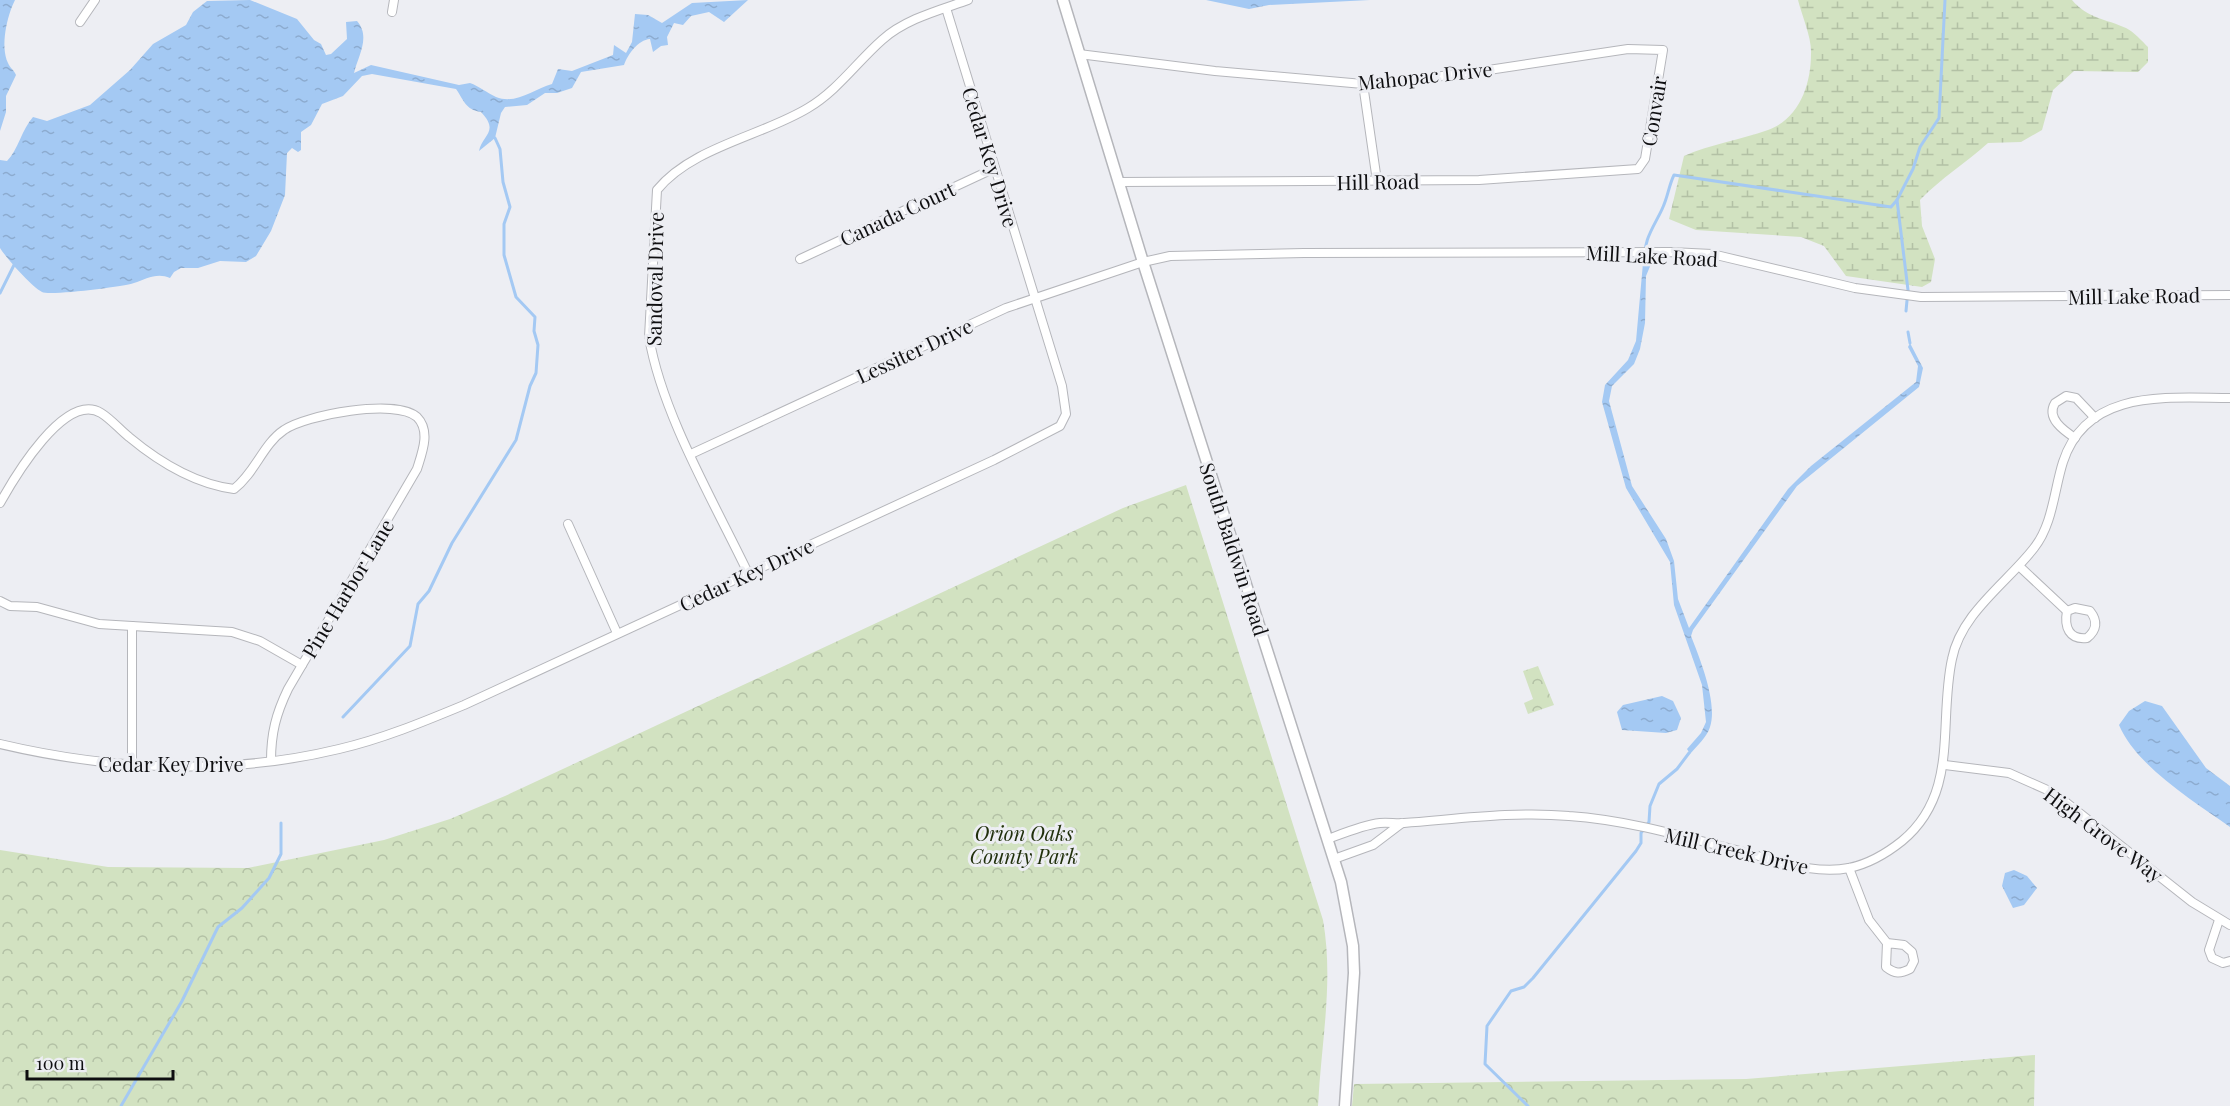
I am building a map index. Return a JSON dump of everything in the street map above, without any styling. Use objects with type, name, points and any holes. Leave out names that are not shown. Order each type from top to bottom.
[{"type":"main road","name":"South Baldwin Road","points":[[1063,0],[1143,262],[1334,859],[1346,908],[1354,973],[1345,1106]]},
{"type":"street","points":[[80,22],[95,0]]},
{"type":"street","points":[[392,12],[394,0]]},
{"type":"street","name":"Sandoval Drive","points":[[748,573],[660,383],[649,337],[657,190],[668,177],[689,163],[808,109],[830,93],[883,39],[906,23],[968,0]]},
{"type":"street","name":"Cedar Key Drive","points":[[0,744],[81,761],[197,766],[271,761],[338,749],[420,723],[994,460],[1060,426],[1066,414],[1066,401],[946,8]]},
{"type":"street","name":"Mahopac Drive","points":[[1079,54],[1215,71],[1363,84],[1462,74],[1628,50],[1663,50]]},
{"type":"street","name":"Convair","points":[[1638,169],[1645,159],[1663,50]]},
{"type":"street","points":[[1363,84],[1377,181]]},
{"type":"street","name":"Canada Court","points":[[800,259],[995,168]]},
{"type":"street","name":"Hill Road","points":[[1119,182],[1499,179],[1638,169]]},
{"type":"street","name":"Mill Lake Road","points":[[1143,262],[1170,256],[1212,254],[1671,252],[1712,254],[1855,288],[1921,297],[2230,295]]},
{"type":"street","name":"Lessiter Drive","points":[[691,454],[1000,310],[1143,262]]},
{"type":"street","points":[[2075,438],[2055,420],[2052,412],[2055,403],[2066,396],[2076,398],[2094,418]]},
{"type":"street","name":"Mill Creek Drive","points":[[1328,838],[1380,822],[1402,824],[1569,816],[1657,831],[1808,868],[1849,868],[1880,856],[1904,840],[1923,819],[1937,796],[1945,765],[1948,687],[1952,656],[1978,609],[2037,545],[2052,510],[2063,460],[2075,438],[2094,418],[2109,409],[2129,402],[2153,398],[2230,398]]},
{"type":"street","name":"Pine Harbor Lane","points":[[0,503],[16,474],[71,412],[84,410],[100,412],[139,446],[168,466],[220,487],[234,489],[244,481],[282,431],[296,423],[367,409],[394,409],[411,413],[419,418],[425,434],[417,469],[302,665],[276,714],[271,734],[271,761]]},
{"type":"street","points":[[568,524],[617,633]]},
{"type":"street","points":[[2019,566],[2067,611]]},
{"type":"street","points":[[0,601],[10,606],[37,607],[99,624],[232,632],[260,641],[302,665]]},
{"type":"street","points":[[2075,608],[2090,611],[2096,625],[2093,633],[2087,638],[2073,637],[2066,626],[2067,611],[2075,608]]},
{"type":"street","points":[[132,626],[132,764]]},
{"type":"street","name":"High Grove Way","points":[[1945,765],[2009,773],[2054,793],[2192,902],[2230,925]]},
{"type":"street","points":[[1334,859],[1373,845],[1402,824]]},
{"type":"street","points":[[1849,868],[1869,920],[1887,943],[1886,967],[1892,972],[1901,973],[1910,969],[1914,961],[1912,952],[1904,945],[1887,943]]},
{"type":"street","points":[[2219,920],[2209,950],[2212,958],[2223,963],[2230,961]]},
{"type":"green space","points":[[1798,0],[2072,0],[2084,11],[2135,34],[2148,47],[2148,62],[2138,72],[2074,71],[2053,90],[2042,130],[2021,142],[1988,143],[1920,200],[1922,226],[1935,259],[1931,282],[1922,287],[1846,276],[1824,246],[1801,237],[1696,230],[1669,219],[1684,156],[1779,125],[1788,118],[1801,100],[1809,77],[1811,48]]},
{"type":"green space","name":"Orion Oaks County Park","points":[[1186,485],[1323,920],[1327,990],[1318,1106],[0,1106],[0,850],[108,867],[248,868],[384,840],[450,819],[505,796],[1123,508]]},
{"type":"green space","points":[[1538,666],[1554,705],[1528,714],[1524,703],[1533,699],[1523,671]]},
{"type":"green space","points":[[2035,1055],[2034,1106],[1352,1106],[1354,1084],[1746,1079]]},
{"type":"water","points":[[0,0],[15,0],[7,22],[5,48],[8,63],[16,75],[6,96],[6,112],[0,131]]},
{"type":"water","points":[[250,0],[297,19],[314,40],[321,44],[326,55],[331,54],[347,39],[346,22],[357,21],[363,33],[363,40],[354,73],[371,65],[459,85],[470,83],[496,97],[511,99],[552,84],[558,69],[572,71],[613,55],[614,45],[626,53],[632,42],[635,14],[648,15],[662,23],[692,3],[748,0],[724,22],[709,12],[691,16],[683,25],[674,23],[667,37],[668,45],[661,46],[653,52],[650,39],[646,40],[634,48],[624,65],[581,72],[572,88],[557,93],[545,93],[527,105],[505,107],[501,113],[495,138],[479,151],[490,129],[489,124],[481,112],[466,104],[456,89],[372,74],[362,76],[343,96],[322,104],[311,125],[301,132],[301,150],[298,152],[292,148],[287,153],[285,195],[271,231],[256,256],[246,262],[220,261],[198,268],[181,268],[170,278],[156,276],[116,287],[58,293],[47,293],[37,289],[0,248],[0,160],[7,161],[11,156],[33,117],[47,121],[90,105],[130,70],[153,44],[186,25],[193,12],[207,1]]},
{"type":"water","points":[[1206,0],[1370,0],[1269,5],[1249,9]]},
{"type":"water","points":[[1647,260],[1651,264],[1646,276],[1645,323],[1640,349],[1634,364],[1612,386],[1609,401],[1632,486],[1666,539],[1674,561],[1678,599],[1689,628],[1788,489],[1811,466],[1916,382],[1918,366],[1908,347],[1910,343],[1923,368],[1919,387],[1797,486],[1693,630],[1691,636],[1707,681],[1712,717],[1707,734],[1690,754],[1687,749],[1701,733],[1706,722],[1702,685],[1674,605],[1670,562],[1626,488],[1602,402],[1605,385],[1628,360],[1636,341],[1643,263]]},
{"type":"water","points":[[1662,696],[1673,701],[1681,718],[1677,730],[1666,733],[1622,730],[1617,712],[1623,705]]},
{"type":"water","points":[[2145,701],[2162,706],[2206,768],[2230,786],[2230,827],[2152,769],[2127,740],[2119,725],[2129,711]]},
{"type":"water","points":[[2014,870],[2027,876],[2037,888],[2024,905],[2013,908],[2002,886],[2005,873]]},
{"type":"waterway","points":[[1647,260],[1645,253],[1647,240],[1665,203],[1674,175],[1891,207],[1913,169],[1920,147],[1939,118],[1945,0]]},
{"type":"waterway","points":[[343,717],[410,646],[418,604],[429,591],[452,543],[516,440],[530,386],[536,373],[538,345],[534,331],[535,317],[516,297],[504,255],[504,224],[510,207],[503,182],[500,149],[495,138]]},
{"type":"waterway","points":[[1897,200],[1908,290],[1906,311]]},
{"type":"waterway","points":[[0,293],[14,265]]},
{"type":"waterway","points":[[1908,332],[1910,343]]},
{"type":"waterway","points":[[1528,1106],[1485,1064],[1487,1026],[1511,991],[1524,987],[1533,978],[1636,851],[1641,843],[1641,833],[1649,822],[1650,806],[1659,784],[1677,769],[1689,753]]},
{"type":"waterway","points":[[121,1106],[182,1001],[218,927],[242,908],[269,878],[281,854],[281,823]]}]
